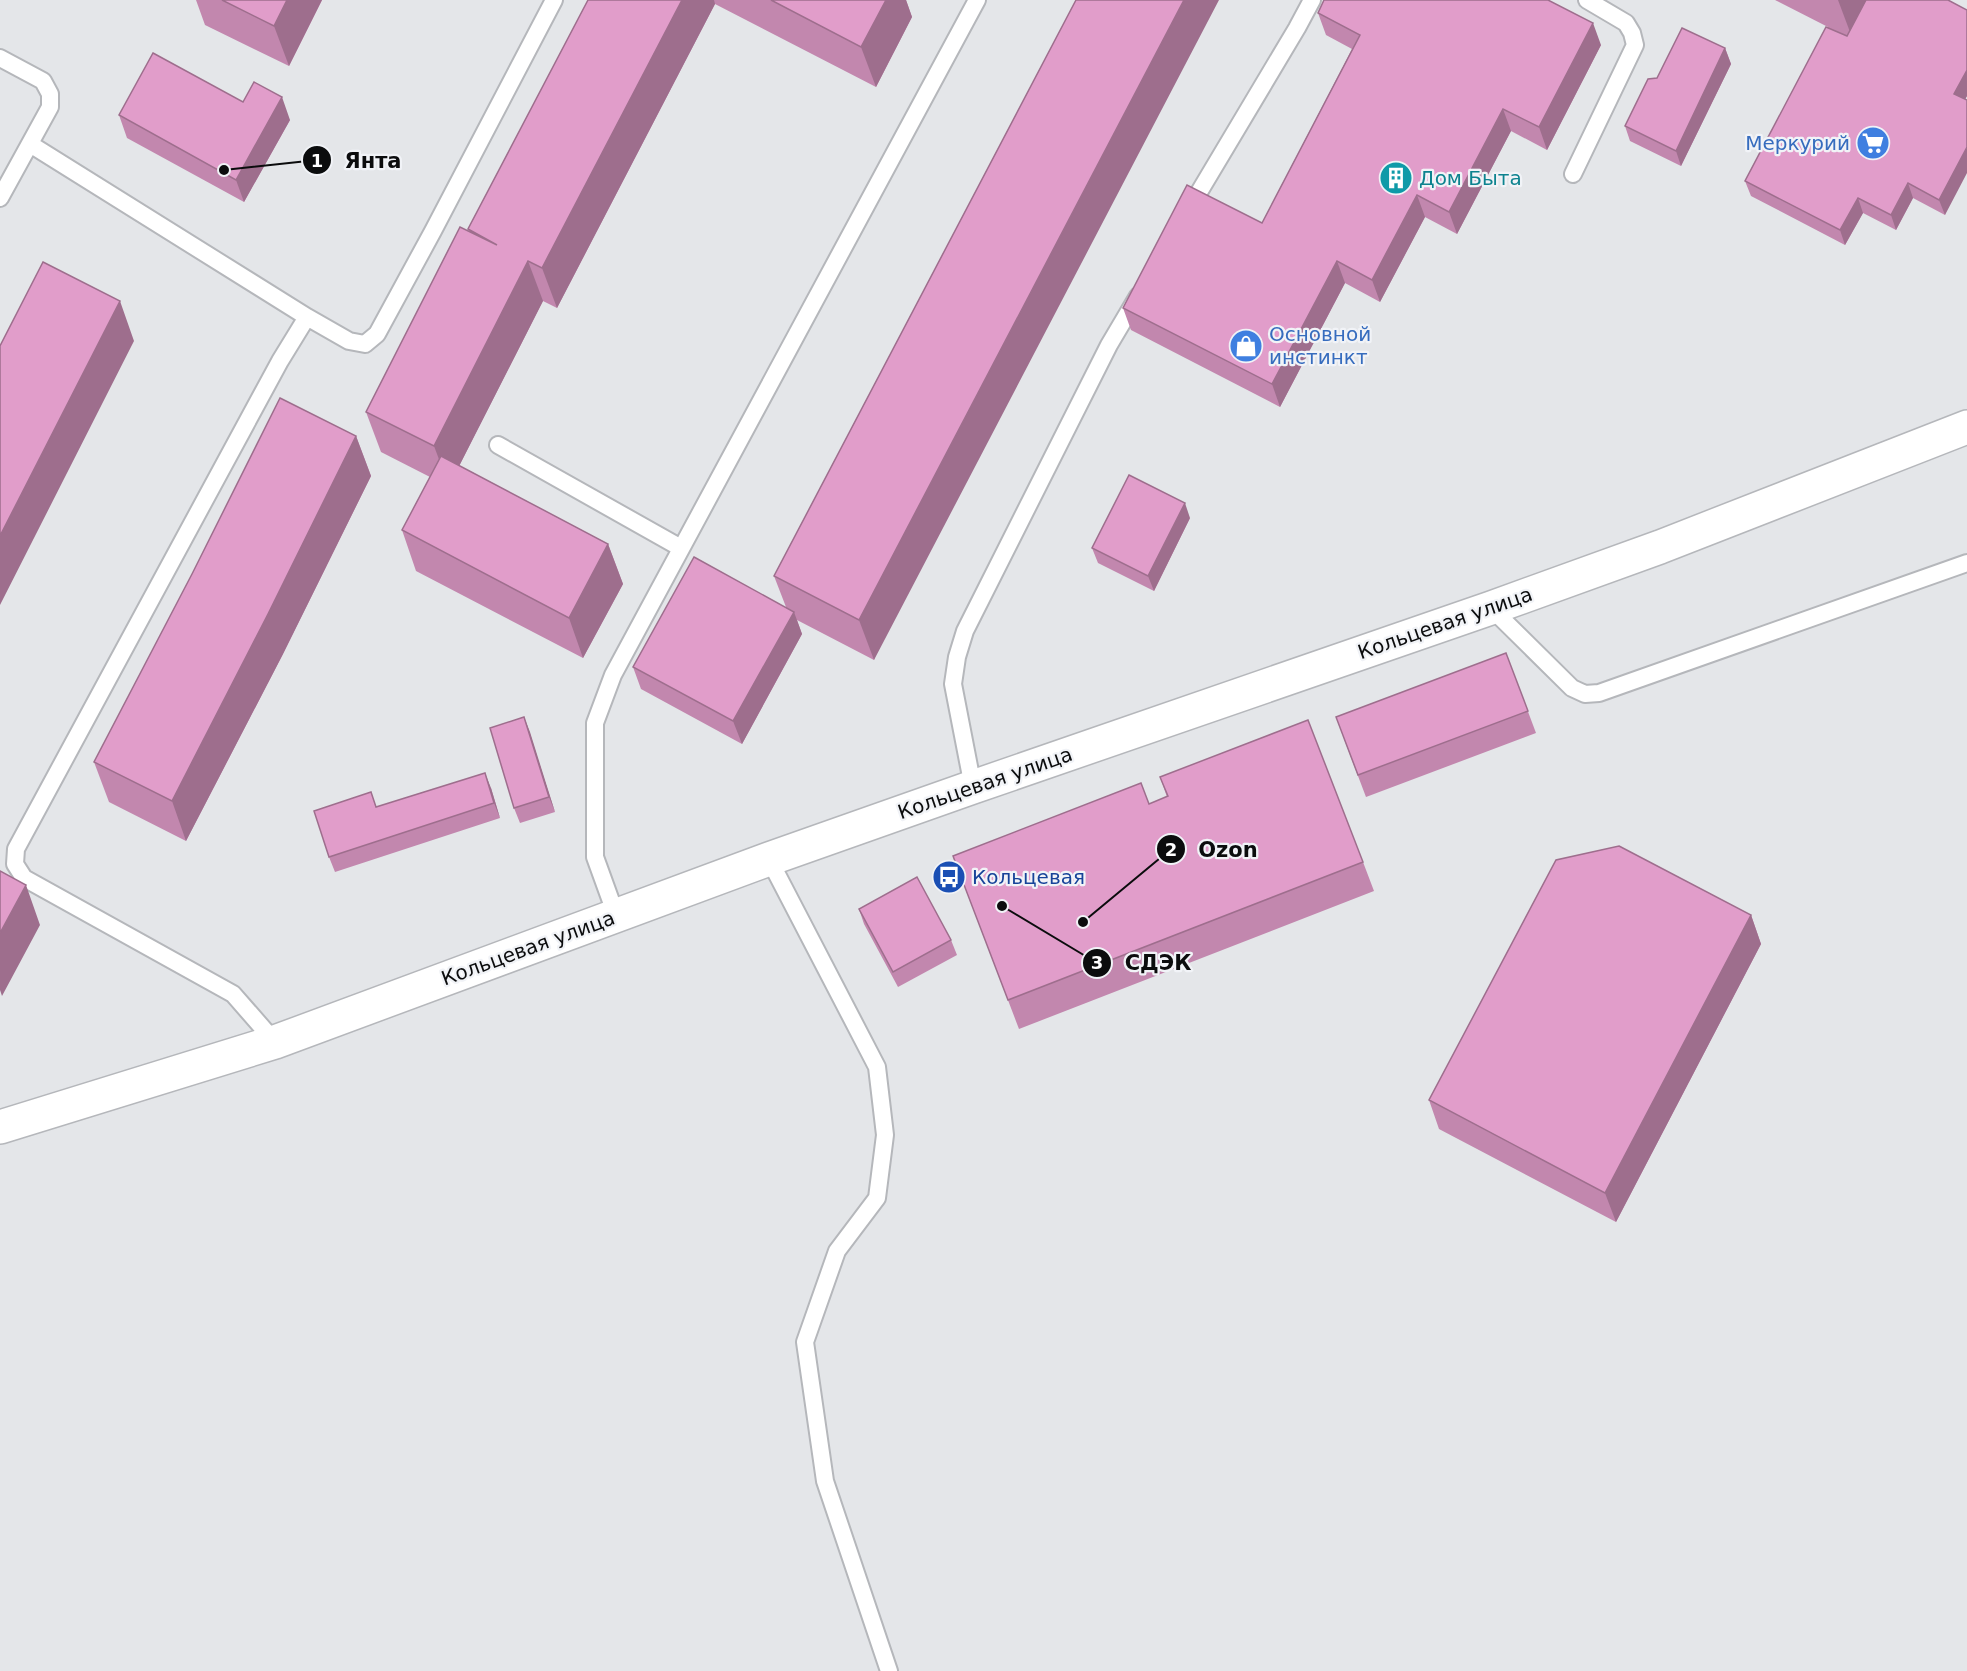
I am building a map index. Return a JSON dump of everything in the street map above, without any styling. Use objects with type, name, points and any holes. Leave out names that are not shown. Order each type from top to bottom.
[{"type":"street","name":"Кольцевая улица","points":[[0,1127],[276,1042],[616,915],[973,787],[1491,608],[1660,547],[1967,427]]},
{"type":"lane","points":[[30,144],[307,317],[349,340],[365,344],[377,334],[554,0]]},
{"type":"lane","points":[[616,915],[595,857],[595,723],[613,675],[976,0]]},
{"type":"lane","points":[[1182,222],[1312,0]]},
{"type":"lane","points":[[1573,174],[1635,45],[1626,23],[1587,0]]},
{"type":"lane","points":[[0,57],[43,81],[50,94],[50,107],[0,198]]},
{"type":"lane","points":[[973,787],[953,684],[957,657],[965,631],[1109,345],[1145,284]]},
{"type":"lane","points":[[276,1042],[233,994],[24,878],[15,864],[15,857],[16,849],[280,361],[307,317]]},
{"type":"lane","points":[[498,445],[681,548]]},
{"type":"lane","points":[[1491,608],[1572,688],[1585,694],[1599,693],[1967,563]]},
{"type":"lane","points":[[769,860],[877,1067],[885,1135],[877,1198],[837,1251],[805,1342],[825,1481],[889,1671]]},
{"type":"building","points":[[222,0],[287,0],[274,26]]},
{"type":"building","points":[[588,0],[682,0],[542,268],[528,261],[434,446],[366,412],[460,227],[497,245],[468,229]]},
{"type":"building","points":[[771,0],[886,0],[861,47]]},
{"type":"building","points":[[1076,0],[1184,0],[859,620],[774,576]]},
{"type":"building","name":"Дом Быта","points":[[1324,0],[1548,0],[1593,23],[1539,127],[1503,109],[1449,212],[1417,195],[1372,280],[1337,261],[1272,384],[1123,308],[1187,185],[1262,223],[1360,35],[1318,13]]},
{"type":"building","name":"Меркурий","points":[[1866,0],[1948,0],[1967,10],[1967,70],[1954,94],[1967,100],[1967,147],[1939,200],[1908,183],[1891,215],[1858,198],[1840,230],[1745,181],[1826,27],[1847,36]]},
{"type":"building","points":[[1682,28],[1725,48],[1676,151],[1625,126],[1648,79],[1657,78]]},
{"type":"building","points":[[153,53],[243,102],[254,82],[282,97],[236,180],[119,115]]},
{"type":"building","points":[[43,262],[120,301],[0,536],[0,346]]},
{"type":"building","points":[[280,398],[356,436],[172,801],[94,762]]},
{"type":"building","points":[[441,456],[608,544],[569,618],[402,530]]},
{"type":"building","points":[[1129,475],[1185,503],[1148,576],[1092,548]]},
{"type":"building","points":[[694,557],[794,612],[733,721],[633,667]]},
{"type":"building","points":[[1506,653],[1528,711],[1358,775],[1336,717]]},
{"type":"building","points":[[524,717],[549,797],[514,808],[490,728]]},
{"type":"building","points":[[1308,720],[1363,862],[1008,1000],[953,856],[1141,783],[1149,804],[1168,796],[1160,777]]},
{"type":"building","points":[[485,773],[494,803],[329,857],[314,811],[371,792],[376,807]]},
{"type":"building","points":[[1619,846],[1751,915],[1605,1193],[1429,1100],[1556,860]]},
{"type":"building","points":[[0,871],[26,885],[0,933]]},
{"type":"building","points":[[917,877],[951,940],[893,972],[859,909]]},
{"type":"place","name":"Меркурий","points":[[1873,143]]},
{"type":"place","name":"Янта","points":[[224,170]]},
{"type":"place","name":"Дом Быта","points":[[1396,178]]},
{"type":"place","name":"Основной инстинкт","points":[[1246,346]]},
{"type":"place","name":"Кольцевая","points":[[949,877]]},
{"type":"place","name":"СДЭК","points":[[1002,906]]},
{"type":"place","name":"Ozon","points":[[1083,922]]}]
